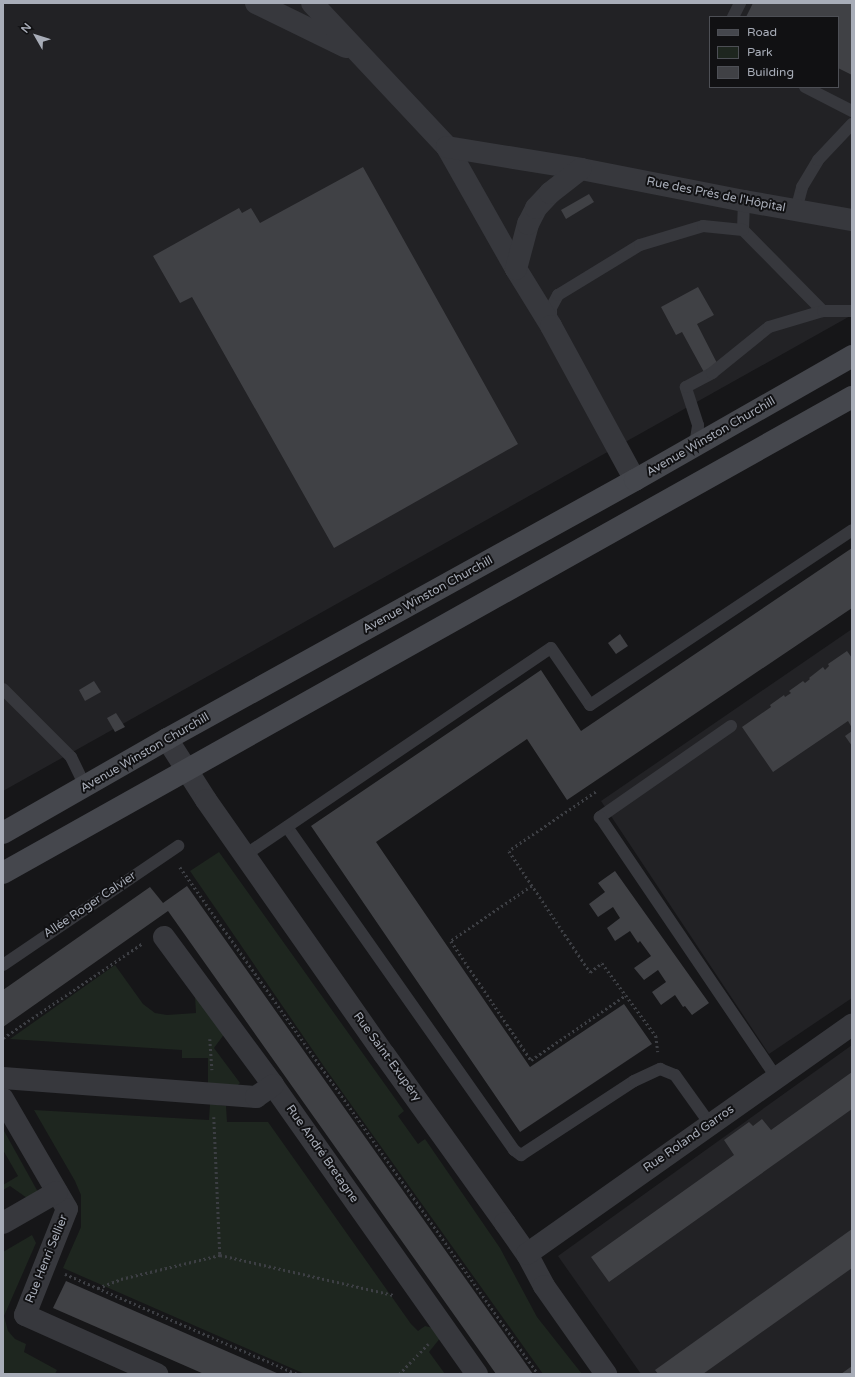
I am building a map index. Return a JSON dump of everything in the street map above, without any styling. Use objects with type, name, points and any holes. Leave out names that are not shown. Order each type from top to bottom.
[{"type":"main road","name":"Avenue Winston Churchill","points":[[3,833],[167,740],[635,480],[852,356]]},
{"type":"main road","points":[[3,873],[852,397]]},
{"type":"street","points":[[256,3],[358,52]]},
{"type":"street","points":[[312,3],[447,147],[516,269],[551,326],[635,480]]},
{"type":"street","name":"Rue des Prés de l'Hôpital","points":[[447,147],[581,169],[744,201],[852,220]]},
{"type":"street","points":[[516,269],[528,224],[536,208],[550,193],[581,169]]},
{"type":"street","name":"Rue Saint-Exupéry","points":[[167,740],[245,855],[527,1254],[544,1286],[606,1374]]},
{"type":"street","name":"Rue André Bretagne","points":[[164,937],[273,1085],[477,1374]]},
{"type":"street","name":"Rue Roland Garros","points":[[527,1254],[776,1077],[852,1025]]},
{"type":"street","points":[[3,1078],[256,1097],[273,1085]]},
{"type":"street","name":"Rue Henri Sellier","points":[[3,1100],[66,1209],[25,1315],[157,1374]]},
{"type":"street","points":[[3,1223],[57,1192]]},
{"type":"lane","points":[[734,16],[740,3]]},
{"type":"lane","points":[[807,88],[852,111]]},
{"type":"lane","points":[[796,210],[802,187],[818,160],[852,124]]},
{"type":"lane","points":[[743,230],[744,201]]},
{"type":"lane","points":[[551,326],[551,308],[558,295],[640,245],[703,226],[743,230],[823,311]]},
{"type":"lane","points":[[695,445],[698,424],[686,387],[712,373],[769,328],[823,311],[852,311]]},
{"type":"lane","points":[[245,855],[551,648],[590,705],[852,530]]},
{"type":"lane","points":[[3,689],[71,757],[85,786]]},
{"type":"lane","points":[[731,726],[600,817],[776,1077]]},
{"type":"lane","points":[[287,827],[514,1150],[521,1155],[634,1081],[660,1069],[675,1076],[710,1124]]},
{"type":"lane","name":"Allée Roger Calvier","points":[[3,965],[174,849]]},
{"type":"path","points":[[596,792],[508,851],[590,972],[602,963],[656,1036],[660,1069]]},
{"type":"path","points":[[174,849],[538,1374]]},
{"type":"path","points":[[532,886],[451,941],[531,1060],[626,995]]},
{"type":"path","points":[[3,1038],[157,934],[164,937]]},
{"type":"path","points":[[210,1034],[220,1255]]},
{"type":"path","points":[[97,1288],[121,1278],[220,1255],[426,1303]]},
{"type":"path","points":[[44,1265],[297,1374]]},
{"type":"path","points":[[399,1374],[444,1327]]},
{"type":"shaded area","points":[[3,3],[852,3],[852,315],[3,791]]},
{"type":"shaded area","points":[[852,629],[852,998],[769,1054],[601,801]]},
{"type":"shaded area","points":[[852,1045],[852,1374],[641,1374],[558,1256]]},
{"type":"green space","points":[[219,852],[404,1111],[398,1116],[418,1144],[425,1139],[500,1248],[537,1317],[582,1374],[543,1374],[325,1068],[190,871]]},
{"type":"green space","points":[[115,965],[143,1004],[155,1013],[167,1015],[196,1013],[195,996],[225,1033],[214,1048],[240,1083],[236,1087],[208,1086],[208,1058],[182,1058],[182,1050],[10,1039]]},
{"type":"green space","points":[[210,1104],[226,1106],[227,1122],[268,1122],[411,1324],[418,1331],[425,1326],[437,1329],[441,1337],[429,1352],[445,1374],[305,1374],[63,1268],[81,1227],[81,1195],[75,1181],[34,1110],[209,1120]]},
{"type":"green space","points":[[3,1129],[38,1192],[27,1198],[10,1186],[3,1190],[3,1185],[18,1176],[3,1150]]},
{"type":"green space","points":[[32,1235],[36,1243],[4,1316],[8,1331],[15,1339],[26,1344],[24,1352],[57,1370],[55,1374],[3,1374],[3,1252]]},
{"type":"building","points":[[753,3],[852,3],[852,75],[839,68],[839,16],[746,16]]},
{"type":"building","points":[[363,167],[518,444],[334,548],[192,297],[180,303],[153,256],[239,208],[242,213],[251,208],[260,223]]},
{"type":"building","points":[[589,194],[594,202],[566,219],[561,210]]},
{"type":"building","points":[[698,287],[714,315],[697,324],[719,367],[705,374],[682,332],[676,335],[661,307]]},
{"type":"building","points":[[852,548],[852,608],[567,800],[527,739],[376,842],[530,1067],[624,1004],[652,1044],[520,1132],[311,826],[541,670],[581,731]]},
{"type":"building","points":[[620,634],[628,646],[616,654],[608,643]]},
{"type":"building","points":[[847,651],[852,658],[852,728],[848,721],[773,772],[742,727],[771,707],[770,705],[784,695],[785,697],[791,693],[789,691],[803,681],[805,683],[823,667],[825,670],[829,666],[828,664]]},
{"type":"building","points":[[94,681],[101,692],[85,701],[79,690]]},
{"type":"building","points":[[116,713],[125,727],[115,732],[107,718]]},
{"type":"building","points":[[852,731],[852,746],[845,736]]},
{"type":"building","points":[[615,871],[709,1003],[692,1015],[685,1006],[683,1007],[675,995],[661,1005],[652,992],[666,982],[658,970],[644,980],[634,968],[651,956],[640,941],[638,943],[630,931],[615,941],[607,928],[620,918],[613,907],[598,917],[589,904],[605,892],[598,883]]},
{"type":"building","points":[[187,886],[533,1374],[496,1374],[168,911],[3,1027],[3,990],[150,887],[163,903]]},
{"type":"building","points":[[852,1072],[852,1109],[609,1282],[591,1257],[734,1155],[724,1140],[749,1122],[753,1126],[762,1119],[771,1130]]},
{"type":"building","points":[[852,1229],[852,1268],[703,1374],[658,1374],[655,1370]]},
{"type":"building","points":[[66,1281],[279,1374],[204,1374],[53,1308]]},
{"type":"building","points":[[852,1366],[852,1374],[841,1374]]}]
